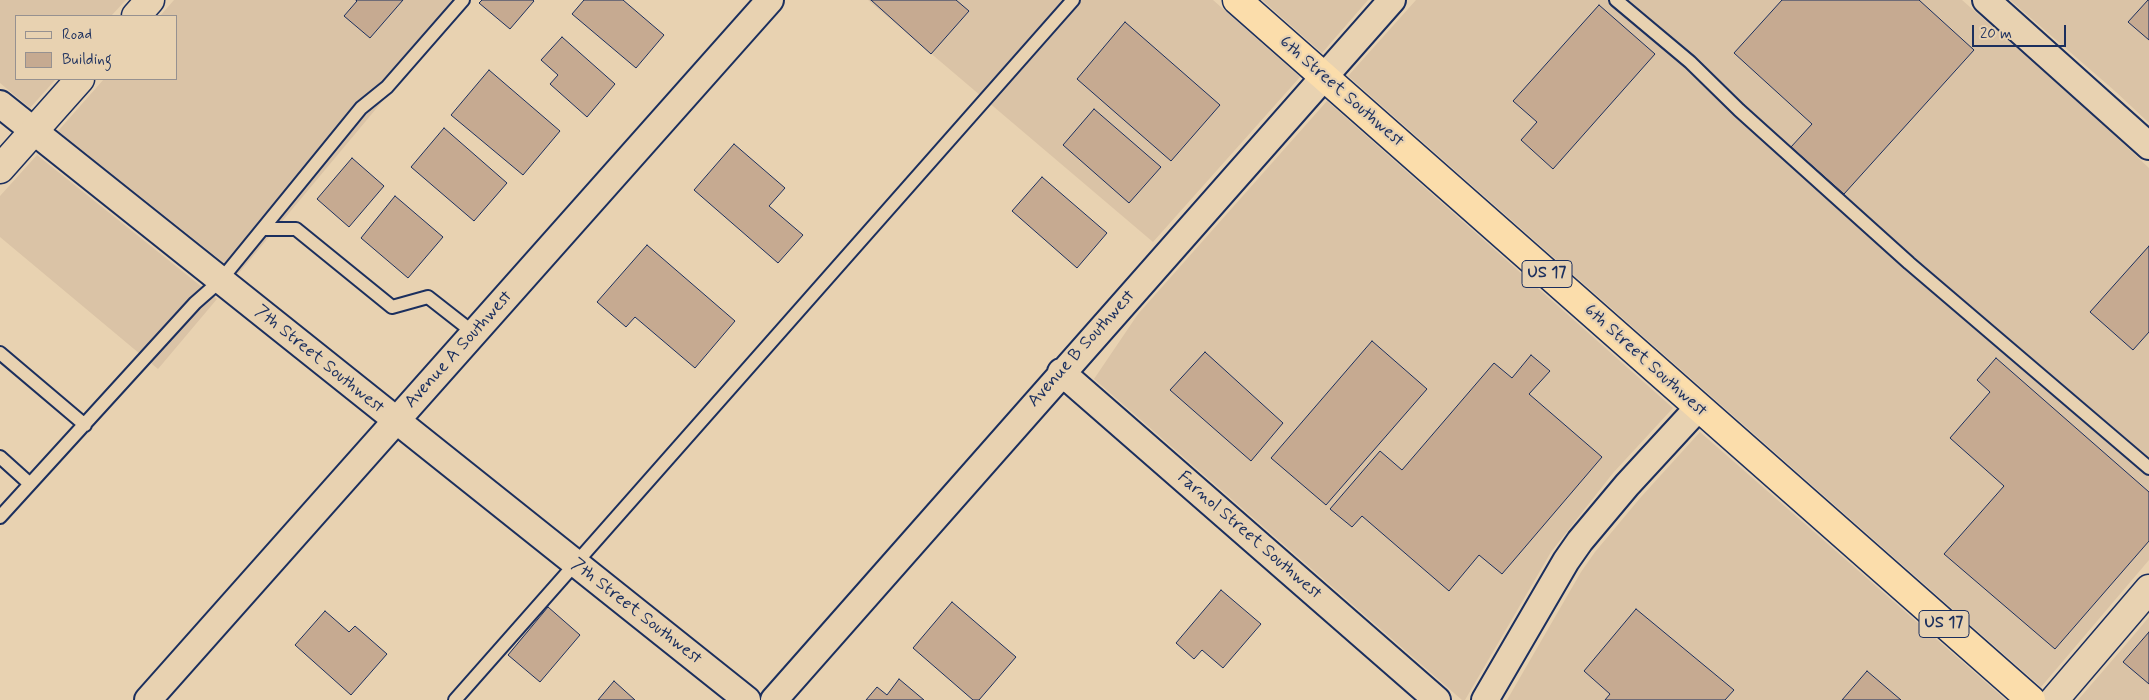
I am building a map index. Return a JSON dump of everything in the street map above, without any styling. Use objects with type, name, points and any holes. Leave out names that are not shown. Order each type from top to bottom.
[{"type":"highway","name":"6th Street Southwest","points":[[1237,0],[2031,700]]},
{"type":"street","points":[[137,15],[150,0]]},
{"type":"street","name":"Avenue A Southwest","points":[[148,700],[770,0]]},
{"type":"street","name":"Avenue B Southwest","points":[[774,700],[1061,372],[1392,0]]},
{"type":"street","points":[[1986,0],[2149,146]]},
{"type":"street","points":[[0,169],[79,80]]},
{"type":"street","name":"7th Street Southwest","points":[[0,104],[747,700]]},
{"type":"street","name":"Farnol Street Southwest","points":[[1061,372],[1437,700]]},
{"type":"street","points":[[1485,700],[1566,561],[1580,541],[1627,485],[1698,408]]},
{"type":"street","points":[[2054,700],[2149,589]]},
{"type":"lane","points":[[0,517],[195,303],[220,281],[361,108],[387,87],[463,0]]},
{"type":"lane","points":[[455,700],[1073,0]]},
{"type":"lane","points":[[1616,0],[1690,62],[1739,110],[1909,263],[2149,468]]},
{"type":"lane","points":[[263,229],[296,229],[392,307],[428,298],[474,333]]},
{"type":"lane","points":[[0,353],[85,425]]},
{"type":"lane","points":[[0,457],[30,484]]},
{"type":"shaded area","points":[[0,0],[126,0],[112,15],[15,15],[15,80],[55,80],[30,108],[0,83]]},
{"type":"shaded area","points":[[174,0],[467,0],[238,274],[58,131],[103,80],[178,80],[178,15],[161,15]]},
{"type":"shaded area","points":[[868,0],[1213,0],[1300,77],[1153,242]]},
{"type":"shaded area","points":[[1262,0],[1368,0],[1322,53]]},
{"type":"shaded area","points":[[1416,0],[1962,0],[2094,116],[2149,168],[2149,560],[2041,687],[1348,76]]},
{"type":"shaded area","points":[[2010,0],[2149,0],[2149,123],[2116,92]]},
{"type":"shaded area","points":[[1327,101],[1673,408],[1613,473],[1551,552],[1465,700],[1462,700],[1094,379],[1138,314]]},
{"type":"shaded area","points":[[37,155],[217,299],[158,369],[0,237],[0,196]]},
{"type":"shaded area","points":[[1700,432],[2006,700],[1507,700],[1581,572],[1595,552],[1641,497]]},
{"type":"shaded area","points":[[2149,617],[2149,700],[2078,700],[2128,642]]},
{"type":"building","points":[[356,0],[403,0],[370,38],[344,16]]},
{"type":"building","points":[[482,0],[534,1],[510,29],[479,3]]},
{"type":"building","points":[[584,0],[623,0],[664,35],[636,68],[572,14]]},
{"type":"building","points":[[871,0],[956,0],[969,11],[931,54]]},
{"type":"building","points":[[1782,0],[1919,0],[1974,50],[1844,194],[1791,147],[1812,124],[1734,53]]},
{"type":"building","points":[[2149,0],[2149,40],[2128,22]]},
{"type":"building","points":[[1599,5],[1655,54],[1553,169],[1521,140],[1537,122],[1513,101]]},
{"type":"building","points":[[1125,22],[1220,105],[1171,161],[1077,79]]},
{"type":"building","points":[[562,37],[615,84],[587,117],[550,84],[558,75],[541,60]]},
{"type":"building","points":[[489,70],[560,131],[523,175],[451,115]]},
{"type":"building","points":[[1094,109],[1161,167],[1129,203],[1063,145]]},
{"type":"building","points":[[444,128],[507,183],[474,221],[411,167]]},
{"type":"building","points":[[734,144],[785,188],[769,206],[803,235],[778,263],[694,190]]},
{"type":"building","points":[[352,158],[384,186],[349,227],[317,199]]},
{"type":"building","points":[[1042,177],[1107,233],[1077,268],[1012,211]]},
{"type":"building","points":[[395,196],[443,237],[408,278],[361,238]]},
{"type":"building","points":[[647,245],[735,321],[695,368],[635,317],[626,327],[597,302]]},
{"type":"building","points":[[2149,246],[2149,332],[2133,350],[2090,312]]},
{"type":"building","points":[[1372,341],[1427,389],[1326,505],[1271,458]]},
{"type":"building","points":[[1205,352],[1283,423],[1251,461],[1170,390]]},
{"type":"building","points":[[1531,355],[1550,371],[1529,394],[1602,457],[1502,574],[1479,555],[1449,591],[1362,516],[1352,527],[1330,509],[1380,451],[1402,470],[1494,363],[1512,378]]},
{"type":"building","points":[[1996,358],[2149,492],[2149,541],[2055,649],[1944,554],[2004,486],[1950,438],[1990,392],[1977,380]]},
{"type":"building","points":[[1221,590],[1261,624],[1223,668],[1202,650],[1194,659],[1176,643]]},
{"type":"building","points":[[952,602],[1016,657],[979,700],[973,700],[913,648]]},
{"type":"building","points":[[548,607],[580,635],[540,682],[508,655]]},
{"type":"building","points":[[1636,609],[1734,690],[1725,700],[1605,700],[1610,694],[1584,671]]},
{"type":"building","points":[[325,611],[349,632],[355,626],[387,654],[351,695],[295,645]]},
{"type":"building","points":[[2149,632],[2149,684],[2123,662]]},
{"type":"building","points":[[1867,671],[1901,700],[1842,700]]},
{"type":"building","points":[[899,679],[924,700],[866,700],[877,687],[887,695]]},
{"type":"building","points":[[614,681],[635,700],[598,700]]}]
